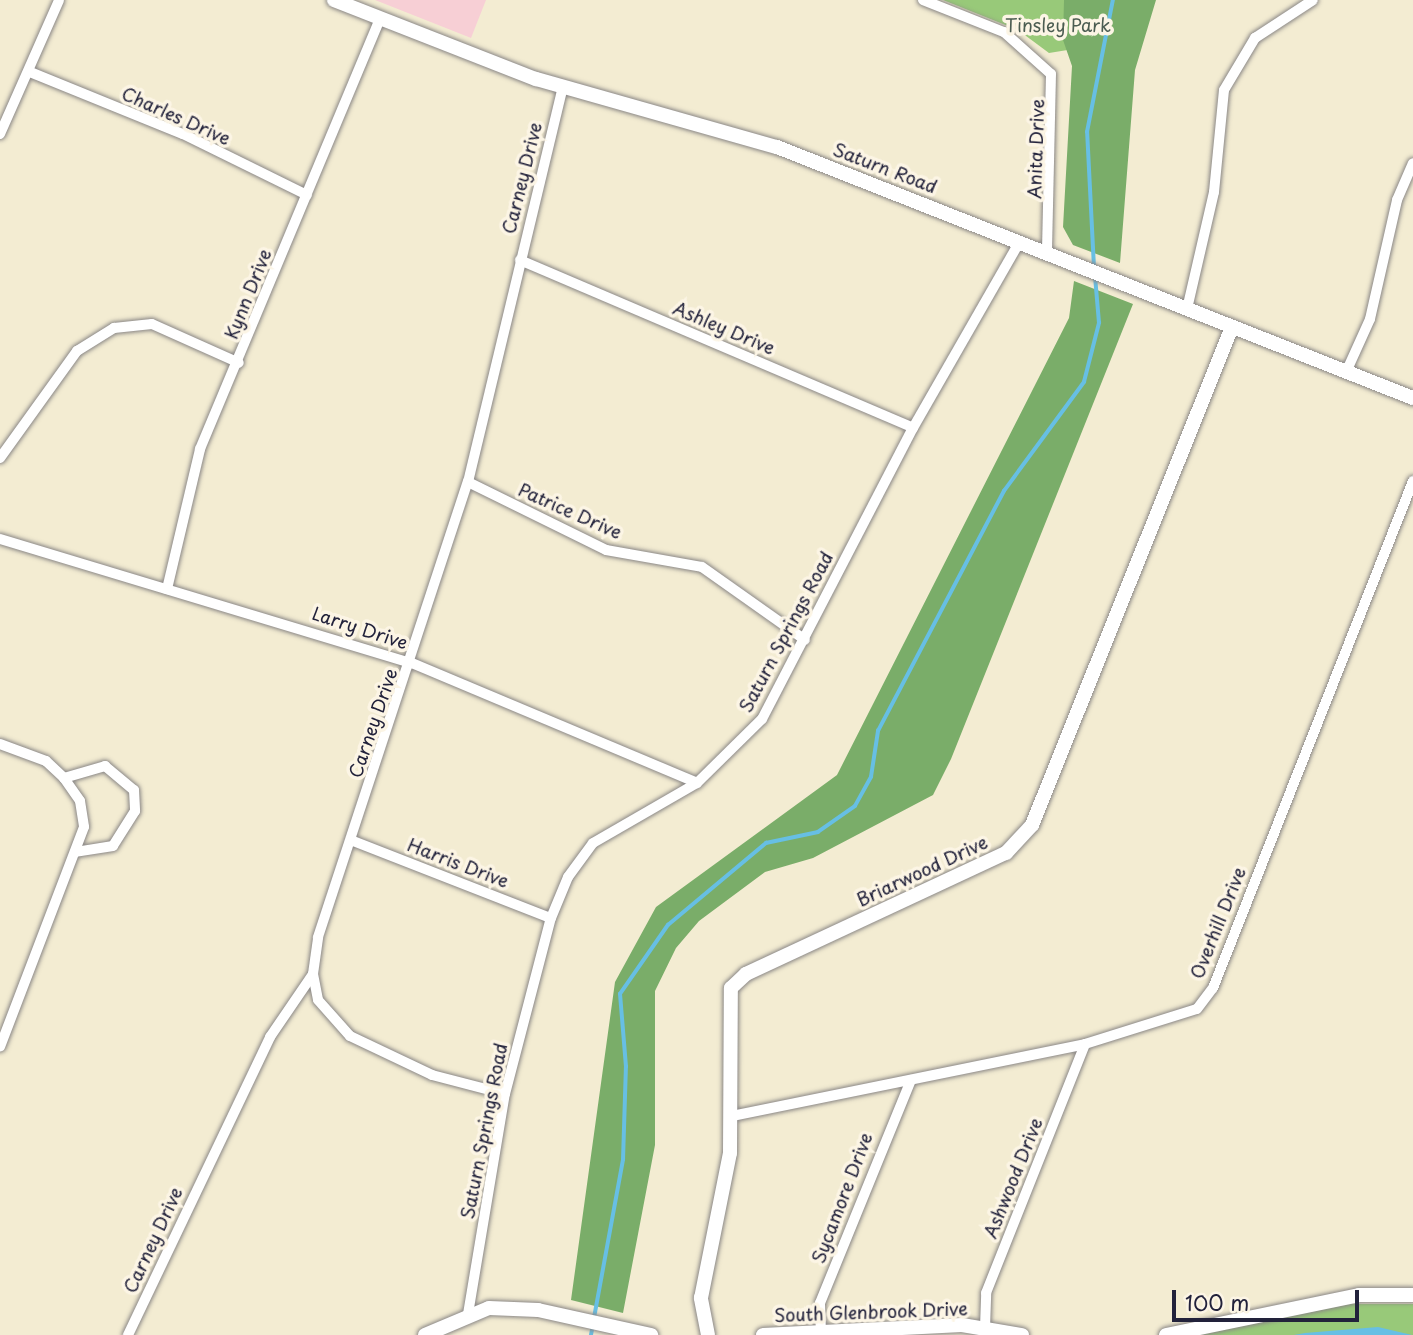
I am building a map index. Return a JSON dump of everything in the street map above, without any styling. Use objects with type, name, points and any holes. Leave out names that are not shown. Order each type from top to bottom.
[{"type":"street","points":[[0,134],[30,72],[59,0]]},
{"type":"street","name":"Saturn Road","points":[[334,0],[563,88],[742,135],[1047,251],[1413,398]]},
{"type":"street","name":"Anita Drive","points":[[923,0],[1004,32],[1051,74],[1047,251]]},
{"type":"street","points":[[1187,309],[1214,192],[1216,116],[1224,90],[1255,38],[1313,0]]},
{"type":"street","name":"Kynn Drive","points":[[167,589],[200,449],[239,363],[380,19]]},
{"type":"street","name":"Charles Drive","points":[[30,72],[183,134],[306,195]]},
{"type":"street","name":"Carney Drive","points":[[128,1335],[270,1037],[313,974],[318,937],[412,663],[468,482],[563,88]]},
{"type":"street","points":[[1348,370],[1370,318],[1397,200],[1413,163]]},
{"type":"street","name":"Saturn Springs Road","points":[[468,1314],[505,1094],[551,918],[568,877],[593,843],[697,783],[762,719],[913,428],[1020,241]]},
{"type":"street","name":"Ashley Drive","points":[[520,260],[913,428]]},
{"type":"street","points":[[0,458],[77,351],[114,328],[152,324],[239,363]]},
{"type":"street","name":"Briarwood Drive","points":[[708,1335],[701,1298],[722,1214],[732,1116],[731,988],[746,974],[1006,853],[1032,825],[1232,327]]},
{"type":"street","name":"Overhill Drive","points":[[732,1116],[1085,1044],[1197,1009],[1213,988],[1413,481]]},
{"type":"street","name":"Patrice Drive","points":[[468,482],[606,550],[702,567],[805,640]]},
{"type":"street","name":"Larry Drive","points":[[0,540],[412,663],[697,783]]},
{"type":"street","points":[[0,744],[46,761],[64,778],[80,801],[84,827],[77,852],[0,1047]]},
{"type":"street","points":[[64,778],[104,766],[134,790],[135,811],[113,846],[77,852]]},
{"type":"street","name":"Harris Drive","points":[[353,841],[551,918]]},
{"type":"street","points":[[313,974],[317,1000],[350,1036],[432,1075],[505,1094]]},
{"type":"street","name":"Ashwood Drive","points":[[985,1328],[986,1293],[1085,1044]]},
{"type":"street","name":"Sycamore Drive","points":[[821,1333],[820,1303],[911,1080]]},
{"type":"street","points":[[1166,1335],[1359,1295],[1413,1295]]},
{"type":"street","points":[[425,1335],[468,1314],[509,1308],[651,1335]]},
{"type":"street","name":"South Glenbrook Drive","points":[[764,1335],[985,1328],[1022,1335]]},
{"type":"shaded area","points":[[375,0],[486,0],[471,38]]},
{"type":"green space","name":"Tinsley Park","points":[[943,0],[1089,0],[1086,47],[1049,53],[1018,30]]},
{"type":"green space","points":[[1064,0],[1156,0],[1135,70],[1120,263],[1073,245],[1063,227],[1072,66],[1063,40]]},
{"type":"green space","points":[[1074,281],[1133,304],[951,759],[933,795],[813,858],[765,872],[699,921],[676,948],[655,991],[655,1145],[623,1313],[571,1300],[615,982],[656,907],[837,775],[1069,318]]},
{"type":"green space","points":[[1350,1304],[1413,1304],[1413,1335],[1196,1335]]},
{"type":"water","points":[[1378,1327],[1412,1335],[1294,1335],[1305,1333]]},
{"type":"waterway","points":[[1094,268],[1087,132],[1113,0]]},
{"type":"waterway","points":[[594,1318],[623,1160],[626,1067],[620,994],[668,925],[766,843],[818,832],[855,806],[871,777],[878,731],[1004,491],[1084,382],[1099,323],[1095,276]]},
{"type":"waterway","points":[[591,1335],[593,1325]]}]
